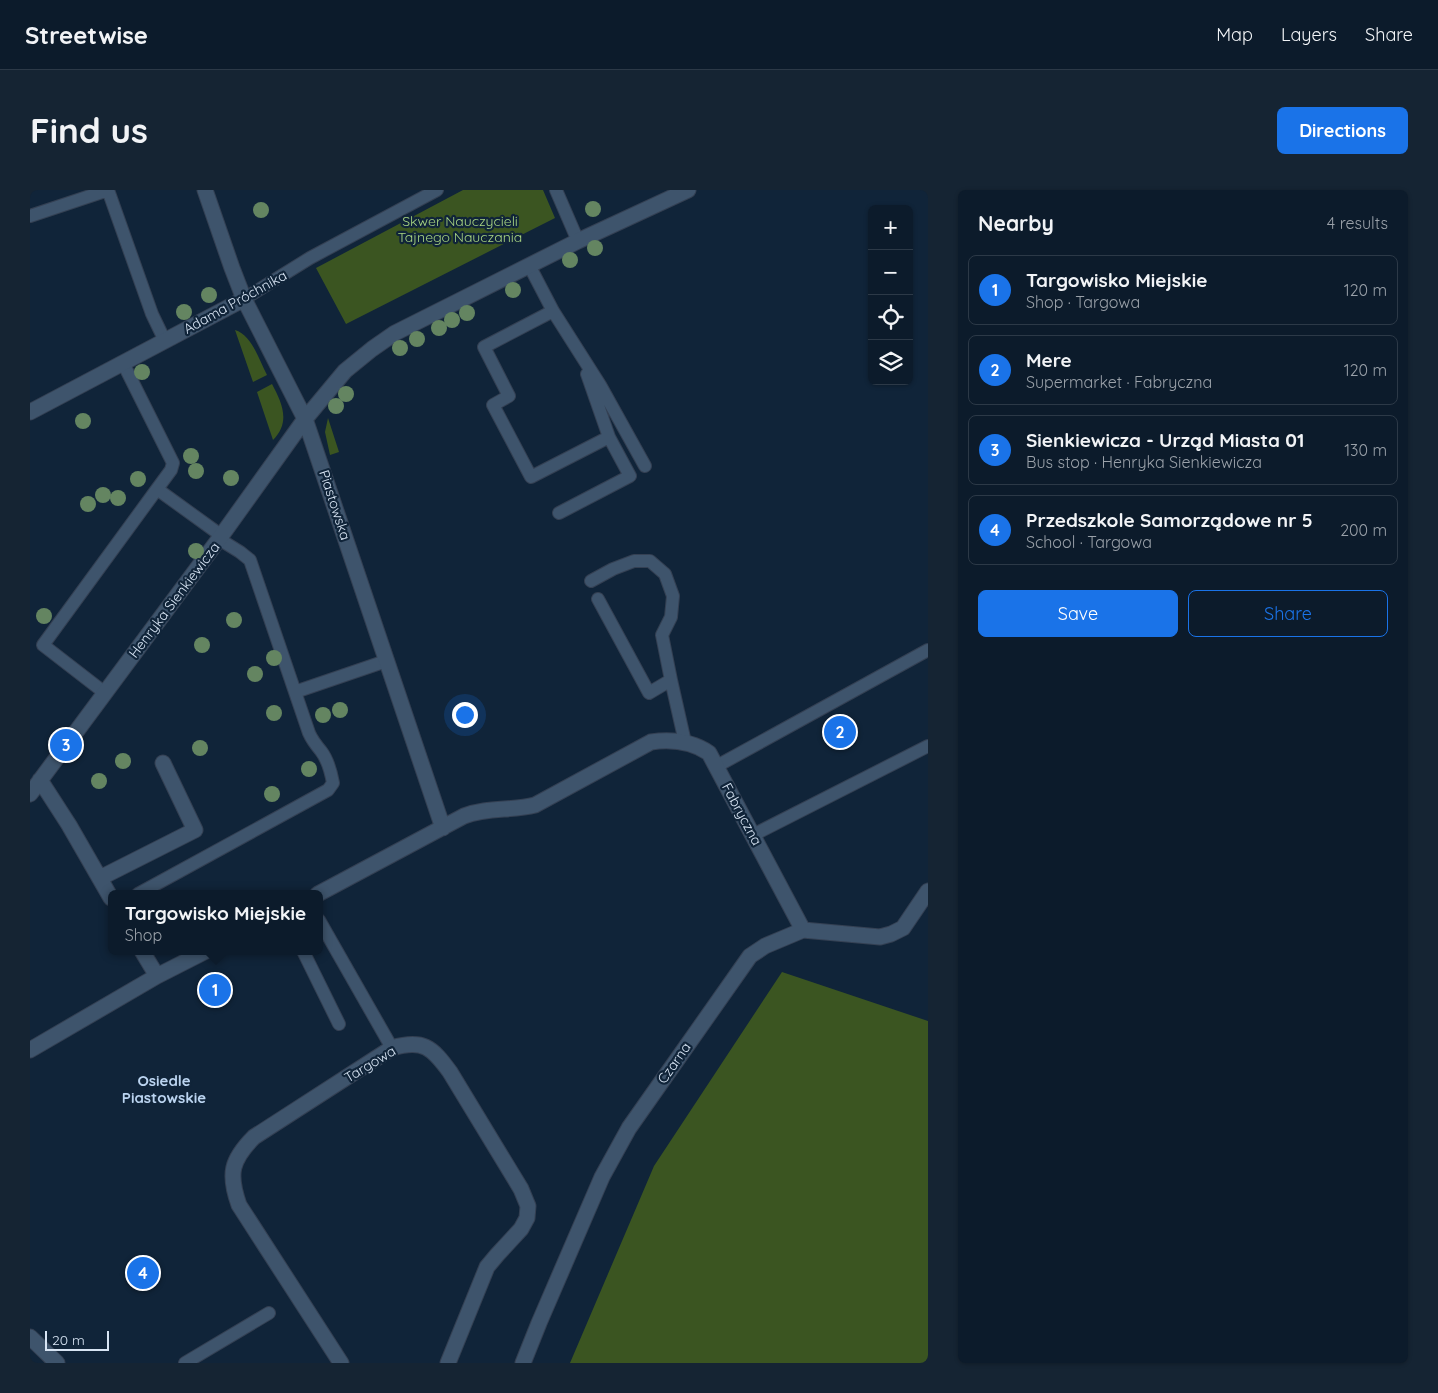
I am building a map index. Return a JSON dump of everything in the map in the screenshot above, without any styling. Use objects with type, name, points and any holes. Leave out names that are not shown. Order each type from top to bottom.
[{"type":"street","name":"Piastowska","points":[[205,190],[244,298],[305,420],[443,828]]},
{"type":"street","points":[[305,420],[344,371],[385,339],[529,265],[688,190]]},
{"type":"street","name":"Adama Próchnika","points":[[30,412],[244,298]]},
{"type":"street","name":"Henryka Sienkiewicza","points":[[30,794],[35,783],[221,538],[305,420]]},
{"type":"street","name":"Fabryczna","points":[[443,828],[473,813],[518,810],[535,805],[651,742],[668,740],[685,742],[700,747],[709,753],[803,930]]},
{"type":"street","points":[[100,878],[195,830],[163,763]]},
{"type":"street","points":[[35,783],[108,893]]},
{"type":"street","points":[[323,891],[443,828]]},
{"type":"street","name":"Czarna","points":[[523,1363],[538,1323],[602,1177],[628,1128],[750,956],[765,946],[803,930],[880,937],[891,934],[903,928],[928,891]]},
{"type":"street","points":[[144,955],[157,976]]},
{"type":"street","points":[[30,1050],[157,976],[198,955]]},
{"type":"street","name":"Targowa","points":[[341,1363],[239,1205],[233,1187],[234,1168],[241,1151],[254,1137],[392,1048],[407,1044],[423,1046],[436,1054],[445,1064],[521,1189],[528,1206],[524,1225],[497,1254],[481,1279],[448,1363]]},
{"type":"street","points":[[30,1337],[57,1363]]},
{"type":"lane","points":[[30,216],[108,190],[152,314],[165,341]]},
{"type":"lane","name":"Adama Próchnika","points":[[244,298],[310,258],[438,190]]},
{"type":"lane","points":[[556,190],[578,241]]},
{"type":"lane","points":[[529,265],[553,311],[600,385],[645,466]]},
{"type":"lane","points":[[553,311],[484,347],[509,396],[493,405],[531,477],[609,437]]},
{"type":"lane","points":[[559,513],[630,476],[609,437],[580,353]]},
{"type":"lane","points":[[105,693],[43,645],[171,470],[173,463],[123,364]]},
{"type":"lane","points":[[145,890],[322,794],[331,787],[332,783],[328,764],[309,734],[250,560],[157,489]]},
{"type":"lane","points":[[591,581],[613,569],[634,561],[650,561],[665,574],[673,596],[671,617],[662,636],[685,742]]},
{"type":"lane","points":[[598,599],[649,693],[671,680]]},
{"type":"lane","points":[[717,766],[928,650]]},
{"type":"lane","points":[[295,692],[386,661]]},
{"type":"lane","points":[[752,835],[928,746]]},
{"type":"lane","points":[[323,927],[392,1048]]},
{"type":"lane","points":[[305,955],[340,1024]]},
{"type":"lane","points":[[185,1363],[269,1314]]},
{"type":"green space","name":"Skwer Nauczycieli Tajnego Nauczania","points":[[463,190],[543,190],[555,218],[346,324],[316,268]]},
{"type":"green space","points":[[235,330],[250,342],[267,375],[253,382]]},
{"type":"green space","points":[[272,384],[283,412],[282,426],[273,440],[257,392]]},
{"type":"green space","points":[[328,418],[339,452],[330,455],[325,432]]},
{"type":"green space","points":[[782,972],[928,1021],[928,1363],[570,1363],[654,1166]]},
{"type":"place","name":"Mere","points":[[840,732]]},
{"type":"place","name":"Sienkiewicza - Urząd Miasta 01","points":[[66,745]]},
{"type":"place","name":"Targowisko Miejskie","points":[[215,990]]},
{"type":"place","name":"Przedszkole Samorządowe nr 5","points":[[143,1273]]},
{"type":"district","name":"Osiedle Piastowskie","points":[[164,1088]]}]
